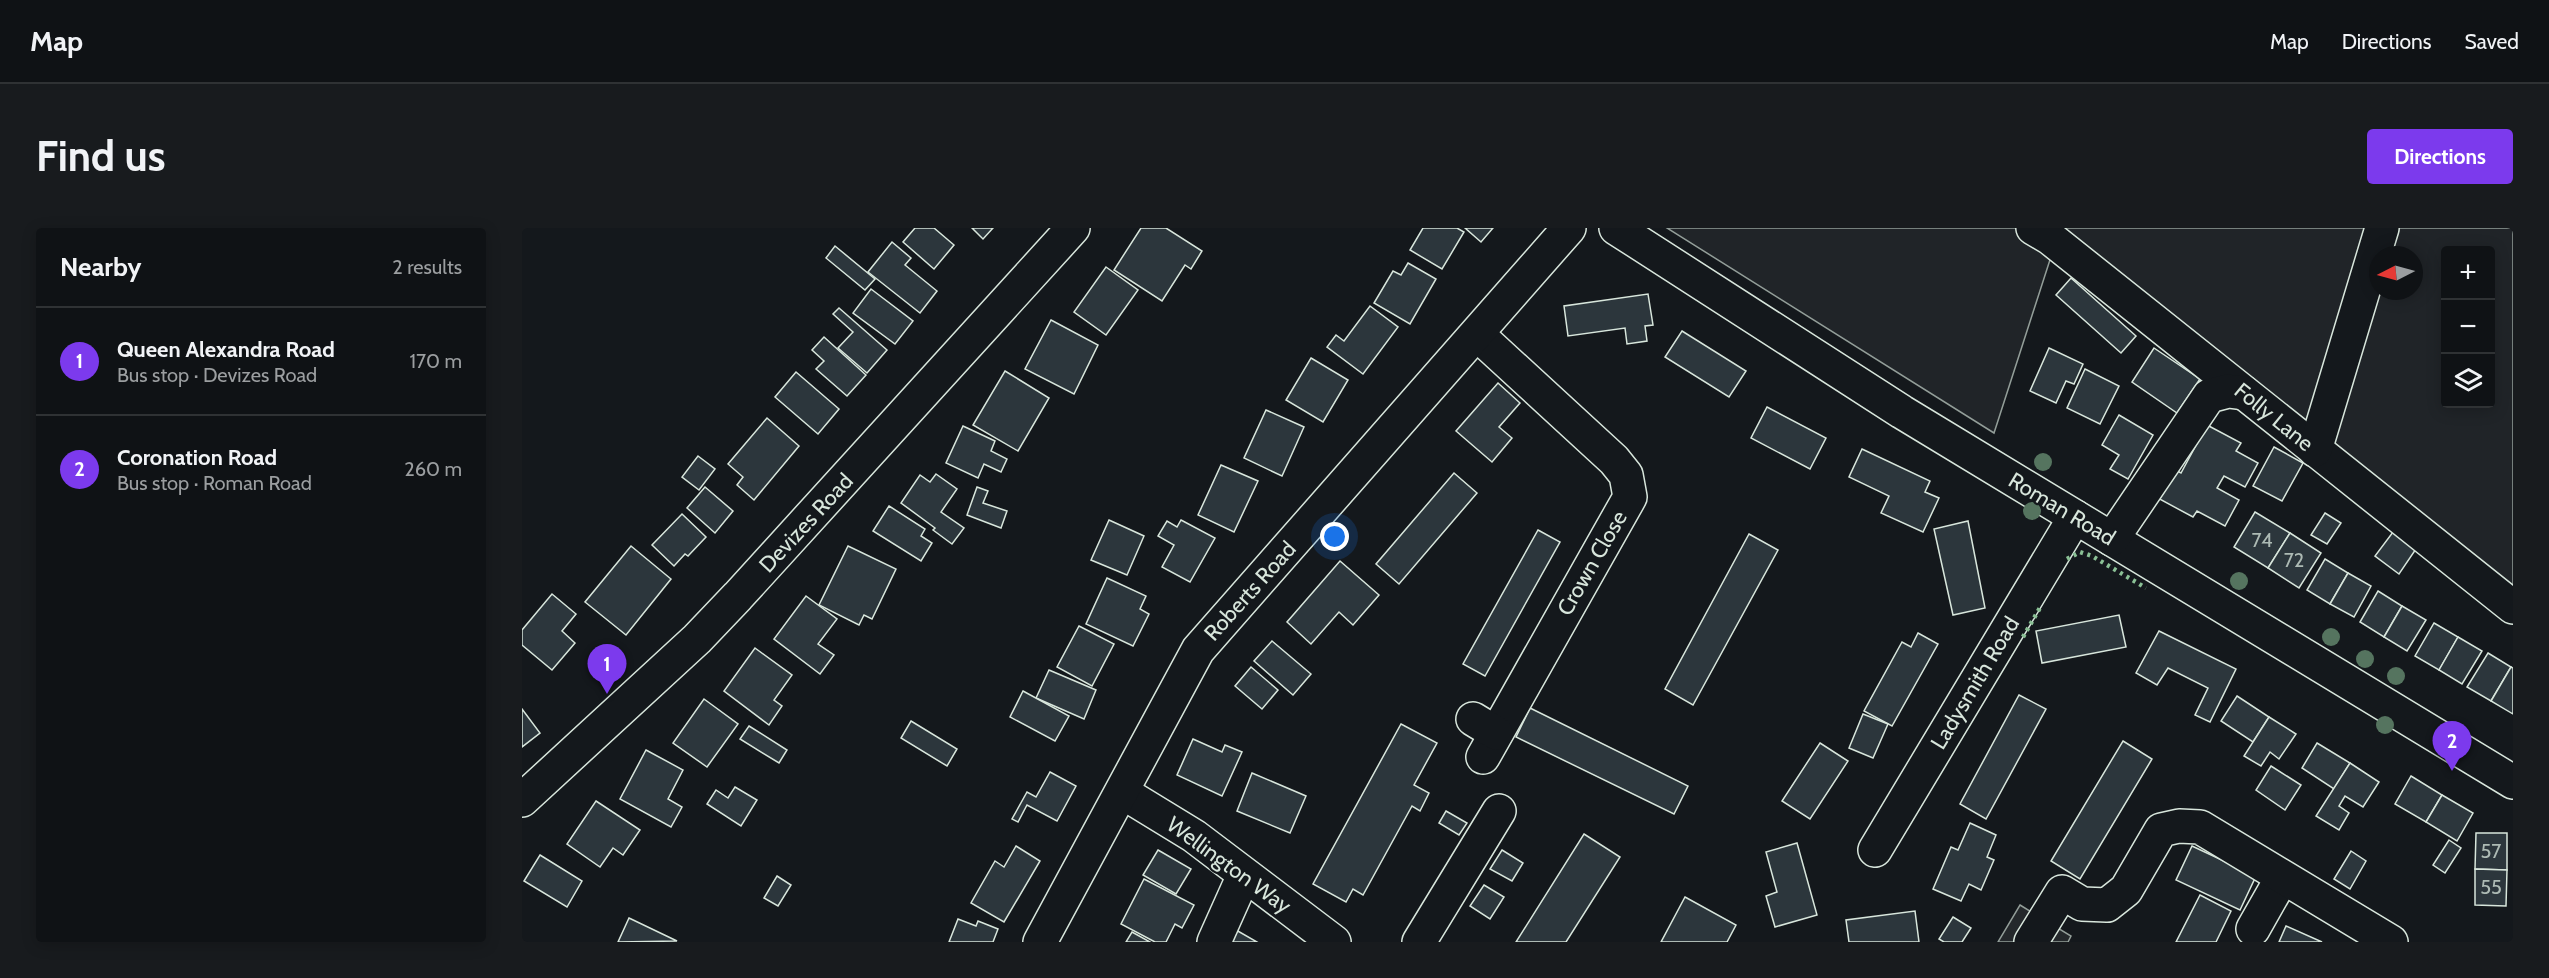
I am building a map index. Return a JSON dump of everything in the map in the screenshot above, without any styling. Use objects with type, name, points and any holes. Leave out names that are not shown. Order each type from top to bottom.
[{"type":"street","name":"Devizes Road","points":[[522,800],[688,647],[738,596],[879,444],[1073,228]]},
{"type":"street","name":"Roberts Road","points":[[1040,942],[1197,650],[1478,335],[1569,228]]},
{"type":"street","name":"Roman Road","points":[[1616,228],[1902,411],[2513,782]]},
{"type":"street","points":[[2315,450],[2382,228]]},
{"type":"street","name":"Folly Lane","points":[[2041,233],[2513,607]]},
{"type":"street","name":"Crown Close","points":[[1478,335],[1614,460],[1626,475],[1630,497],[1484,736]]},
{"type":"street","points":[[2112,539],[2209,396],[2228,391],[2244,393]]},
{"type":"street","name":"Ladysmith Road","points":[[1875,850],[2075,517]]},
{"type":"street","name":"Wellington Way","points":[[1122,792],[1194,836],[1334,942]]},
{"type":"street","points":[[1419,942],[1499,811]]},
{"type":"street","points":[[2031,942],[2062,892],[2082,904],[2107,905],[2126,890],[2161,830],[2179,826],[2200,827],[2391,942]]},
{"type":"street","points":[[1214,942],[1244,875]]},
{"type":"street","points":[[2253,929],[2282,878]]},
{"type":"shaded area","points":[[1667,228],[2513,228],[2513,594],[2058,235],[1994,433]]},
{"type":"shaded area","points":[[2020,905],[2071,936],[2068,942],[1998,942]]},
{"type":"building","points":[[915,228],[934,228],[954,245],[934,269],[903,242]]},
{"type":"building","points":[[972,228],[993,228],[983,239]]},
{"type":"building","points":[[1141,228],[1166,228],[1202,251],[1191,269],[1185,265],[1162,301],[1114,270]]},
{"type":"building","points":[[1423,228],[1457,228],[1464,232],[1442,269],[1410,250]]},
{"type":"building","points":[[1465,228],[1493,228],[1481,242]]},
{"type":"building","points":[[892,242],[911,258],[905,265],[937,291],[920,313],[868,272]]},
{"type":"building","points":[[835,246],[875,279],[865,290],[826,258]]},
{"type":"building","points":[[1408,263],[1436,279],[1410,324],[1374,303],[1393,271],[1401,275]]},
{"type":"building","points":[[1106,267],[1138,290],[1106,335],[1074,312]]},
{"type":"building","points":[[2071,278],[2136,336],[2121,353],[2056,295]]},
{"type":"building","points":[[871,289],[913,321],[895,344],[853,313]]},
{"type":"building","points":[[1648,294],[1653,325],[1645,326],[1647,341],[1627,344],[1625,328],[1568,336],[1564,306]]},
{"type":"building","points":[[1370,306],[1398,327],[1363,374],[1327,347],[1336,335],[1344,341]]},
{"type":"building","points":[[839,308],[887,350],[867,373],[838,348],[853,332],[833,314]]},
{"type":"building","points":[[1051,320],[1098,345],[1074,394],[1025,369]]},
{"type":"building","points":[[1682,331],[1746,371],[1729,397],[1665,357]]},
{"type":"building","points":[[824,337],[866,375],[847,396],[816,369],[824,361],[812,350]]},
{"type":"building","points":[[2049,348],[2083,364],[2074,384],[2066,381],[2056,403],[2030,391]]},
{"type":"building","points":[[2154,348],[2200,379],[2177,413],[2132,382]]},
{"type":"building","points":[[1311,358],[1348,380],[1323,422],[1286,400]]},
{"type":"building","points":[[2085,369],[2119,386],[2100,424],[2067,408]]},
{"type":"building","points":[[1005,371],[1049,398],[1018,451],[973,425]]},
{"type":"building","points":[[796,372],[839,409],[818,434],[775,397]]},
{"type":"building","points":[[1498,383],[1520,403],[1499,427],[1512,438],[1492,462],[1456,431]]},
{"type":"building","points":[[1767,407],[1826,438],[1810,469],[1751,438]]},
{"type":"building","points":[[1266,410],[1304,427],[1282,476],[1244,458]]},
{"type":"building","points":[[2119,415],[2153,435],[2128,479],[2110,469],[2119,455],[2102,445]]},
{"type":"building","points":[[767,418],[799,446],[754,500],[737,485],[743,477],[728,464]]},
{"type":"building","points":[[2207,425],[2241,443],[2236,451],[2258,463],[2245,487],[2224,476],[2217,488],[2239,500],[2225,526],[2197,511],[2193,517],[2154,496],[2170,467],[2181,473]]},
{"type":"building","points":[[963,426],[995,441],[991,451],[1007,459],[1001,472],[984,464],[978,478],[946,463]]},
{"type":"building","points":[[2274,447],[2303,463],[2282,501],[2253,486]]},
{"type":"building","points":[[1862,449],[1930,481],[1925,492],[1939,498],[1923,532],[1881,513],[1889,496],[1849,477]]},
{"type":"building","points":[[698,456],[715,469],[699,490],[682,477]]},
{"type":"building","points":[[1221,465],[1258,481],[1234,532],[1198,515]]},
{"type":"building","points":[[1454,473],[1477,493],[1399,584],[1376,564]]},
{"type":"building","points":[[936,474],[957,489],[941,512],[964,528],[952,544],[933,530],[935,528],[901,503],[920,475],[930,482]]},
{"type":"building","points":[[705,487],[733,511],[715,533],[687,508]]},
{"type":"building","points":[[977,487],[988,491],[983,503],[1007,511],[1001,528],[967,515]]},
{"type":"building","points":[[889,506],[925,529],[921,536],[932,543],[921,561],[873,531]]},
{"type":"building","points":[[2255,512],[2290,533],[2268,568],[2234,547]]},
{"type":"building","points":[[2325,513],[2341,523],[2327,544],[2311,535]]},
{"type":"building","points":[[682,514],[706,537],[688,556],[685,554],[674,566],[652,545]]},
{"type":"building","points":[[1109,520],[1144,536],[1127,575],[1091,560]]},
{"type":"building","points":[[1181,520],[1215,538],[1190,582],[1162,567],[1174,545],[1158,536],[1167,521],[1177,527]]},
{"type":"building","points":[[1968,521],[1985,608],[1953,615],[1934,529]]},
{"type":"building","points":[[1538,530],[1560,542],[1485,676],[1463,664]]},
{"type":"building","points":[[2393,532],[2416,549],[2399,574],[2375,556]]},
{"type":"building","points":[[2290,533],[2321,553],[2299,588],[2268,568]]},
{"type":"building","points":[[1749,534],[1778,550],[1693,705],[1665,689]]},
{"type":"building","points":[[631,546],[671,579],[626,635],[585,602]]},
{"type":"building","points":[[848,546],[896,569],[872,619],[864,615],[859,625],[819,605]]},
{"type":"building","points":[[2325,559],[2348,573],[2330,604],[2307,590]]},
{"type":"building","points":[[1340,561],[1379,595],[1353,625],[1339,612],[1311,644],[1287,622]]},
{"type":"building","points":[[2348,573],[2371,586],[2354,617],[2330,604]]},
{"type":"building","points":[[1107,578],[1146,596],[1140,609],[1149,614],[1133,646],[1086,624]]},
{"type":"building","points":[[2378,591],[2402,606],[2384,637],[2360,622]]},
{"type":"building","points":[[552,594],[576,614],[562,631],[575,643],[552,670],[522,645],[522,630]]},
{"type":"building","points":[[806,596],[837,619],[818,644],[834,655],[820,674],[774,639]]},
{"type":"building","points":[[2402,606],[2426,620],[2407,651],[2384,637]]},
{"type":"building","points":[[2119,615],[2126,647],[2042,663],[2036,631]]},
{"type":"building","points":[[2434,623],[2458,637],[2439,670],[2415,656]]},
{"type":"building","points":[[1079,626],[1114,644],[1092,686],[1057,667]]},
{"type":"building","points":[[2159,631],[2236,669],[2210,722],[2195,715],[2208,688],[2168,668],[2157,685],[2136,673]]},
{"type":"building","points":[[1918,633],[1938,644],[1892,726],[1864,711],[1902,642],[1911,647]]},
{"type":"building","points":[[2458,637],[2482,651],[2462,684],[2439,670]]},
{"type":"building","points":[[1272,641],[1311,674],[1293,695],[1254,661]]},
{"type":"building","points":[[755,648],[792,675],[774,700],[782,706],[769,725],[724,691]]},
{"type":"building","points":[[2488,653],[2511,667],[2491,701],[2467,687]]},
{"type":"building","points":[[1251,667],[1278,690],[1262,709],[1235,686]]},
{"type":"building","points":[[2511,667],[2513,668],[2513,714],[2491,701]]},
{"type":"building","points":[[1049,670],[1096,690],[1084,719],[1036,698]]},
{"type":"building","points":[[1023,691],[1069,716],[1055,741],[1010,717]]},
{"type":"building","points":[[2019,695],[2046,709],[1986,819],[1960,804]]},
{"type":"building","points":[[2237,696],[2269,717],[2253,742],[2221,721]]},
{"type":"building","points":[[704,699],[738,724],[707,767],[673,743]]},
{"type":"building","points":[[1530,708],[1688,786],[1674,814],[1516,737]]},
{"type":"building","points":[[522,709],[540,733],[522,747]]},
{"type":"building","points":[[1863,714],[1888,724],[1873,758],[1849,748]]},
{"type":"building","points":[[2269,717],[2296,734],[2279,759],[2270,752],[2261,766],[2244,756]]},
{"type":"building","points":[[911,721],[957,749],[947,766],[901,738]]},
{"type":"building","points":[[1401,724],[1437,743],[1414,785],[1429,793],[1420,811],[1412,806],[1363,895],[1353,889],[1346,902],[1313,884]]},
{"type":"building","points":[[749,726],[787,750],[779,763],[740,739]]},
{"type":"building","points":[[1193,739],[1222,752],[1225,745],[1242,752],[1222,796],[1177,775]]},
{"type":"building","points":[[2123,741],[2152,759],[2080,879],[2051,861]]},
{"type":"building","points":[[1820,743],[1848,761],[1810,819],[1782,801]]},
{"type":"building","points":[[2317,743],[2350,763],[2334,789],[2302,768]]},
{"type":"building","points":[[646,750],[683,770],[668,799],[682,807],[671,827],[620,799]]},
{"type":"building","points":[[2350,763],[2379,782],[2363,807],[2345,796],[2339,806],[2349,813],[2339,830],[2316,816]]},
{"type":"building","points":[[2271,766],[2301,785],[2285,810],[2256,790]]},
{"type":"building","points":[[1050,772],[1076,786],[1057,821],[1027,805],[1018,822],[1012,819],[1027,792],[1036,797]]},
{"type":"building","points":[[1252,773],[1306,796],[1290,833],[1237,811]]},
{"type":"building","points":[[2411,776],[2442,795],[2426,822],[2395,804]]},
{"type":"building","points":[[735,787],[757,800],[741,826],[707,804],[716,790],[728,798]]},
{"type":"building","points":[[2442,795],[2473,813],[2457,841],[2426,822]]},
{"type":"building","points":[[596,801],[640,830],[623,855],[613,848],[600,867],[567,844]]},
{"type":"building","points":[[1446,811],[1467,823],[1459,835],[1439,823]]},
{"type":"building","points":[[1970,823],[1996,835],[1987,857],[1994,860],[1981,890],[1969,884],[1961,901],[1933,889],[1951,847],[1958,850]]},
{"type":"building","points":[[2476,833],[2507,833],[2507,870],[2475,869]]},
{"type":"building","points":[[1584,834],[1620,857],[1566,942],[1516,942]]},
{"type":"building","points":[[2449,840],[2461,848],[2445,873],[2433,865]]},
{"type":"building","points":[[1797,843],[1817,915],[1775,927],[1766,896],[1777,892],[1766,852]]},
{"type":"building","points":[[1016,846],[1040,861],[1004,922],[971,903],[995,861],[1004,867]]},
{"type":"building","points":[[2192,846],[2256,876],[2240,910],[2176,880]]},
{"type":"building","points":[[1158,850],[1191,869],[1176,894],[1143,875]]},
{"type":"building","points":[[1502,850],[1523,863],[1512,881],[1490,869]]},
{"type":"building","points":[[2351,851],[2366,861],[2350,889],[2334,879]]},
{"type":"building","points":[[540,855],[582,881],[567,907],[524,881]]},
{"type":"building","points":[[2475,869],[2507,870],[2506,906],[2475,905]]},
{"type":"building","points":[[777,876],[791,885],[778,906],[764,898]]},
{"type":"building","points":[[1144,879],[1194,905],[1182,928],[1175,924],[1166,942],[1155,942],[1121,924]]},
{"type":"building","points":[[1484,885],[1504,897],[1490,919],[1470,906]]},
{"type":"building","points":[[2200,895],[2231,911],[2216,942],[2176,942]]},
{"type":"building","points":[[1685,897],[1736,925],[1727,942],[1661,942]]},
{"type":"building","points":[[1915,911],[1919,942],[1849,942],[1846,920]]},
{"type":"building","points":[[1953,917],[1971,928],[1962,942],[1944,942],[1939,939]]},
{"type":"building","points":[[629,918],[677,941],[618,942]]},
{"type":"building","points":[[958,919],[976,926],[978,921],[998,929],[993,942],[949,942]]},
{"type":"building","points":[[2286,926],[2322,942],[2279,942]]},
{"type":"building","points":[[1236,930],[1257,942],[1229,942]]},
{"type":"building","points":[[1132,932],[1150,942],[1126,942]]},
{"type":"hedge","points":[[2067,559],[2080,552],[2092,556],[2146,588]]},
{"type":"hedge","points":[[2023,637],[2041,606]]},
{"type":"place","name":"Queen Alexandra Road","points":[[607,694]]},
{"type":"place","name":"Coronation Road","points":[[2452,771]]}]
